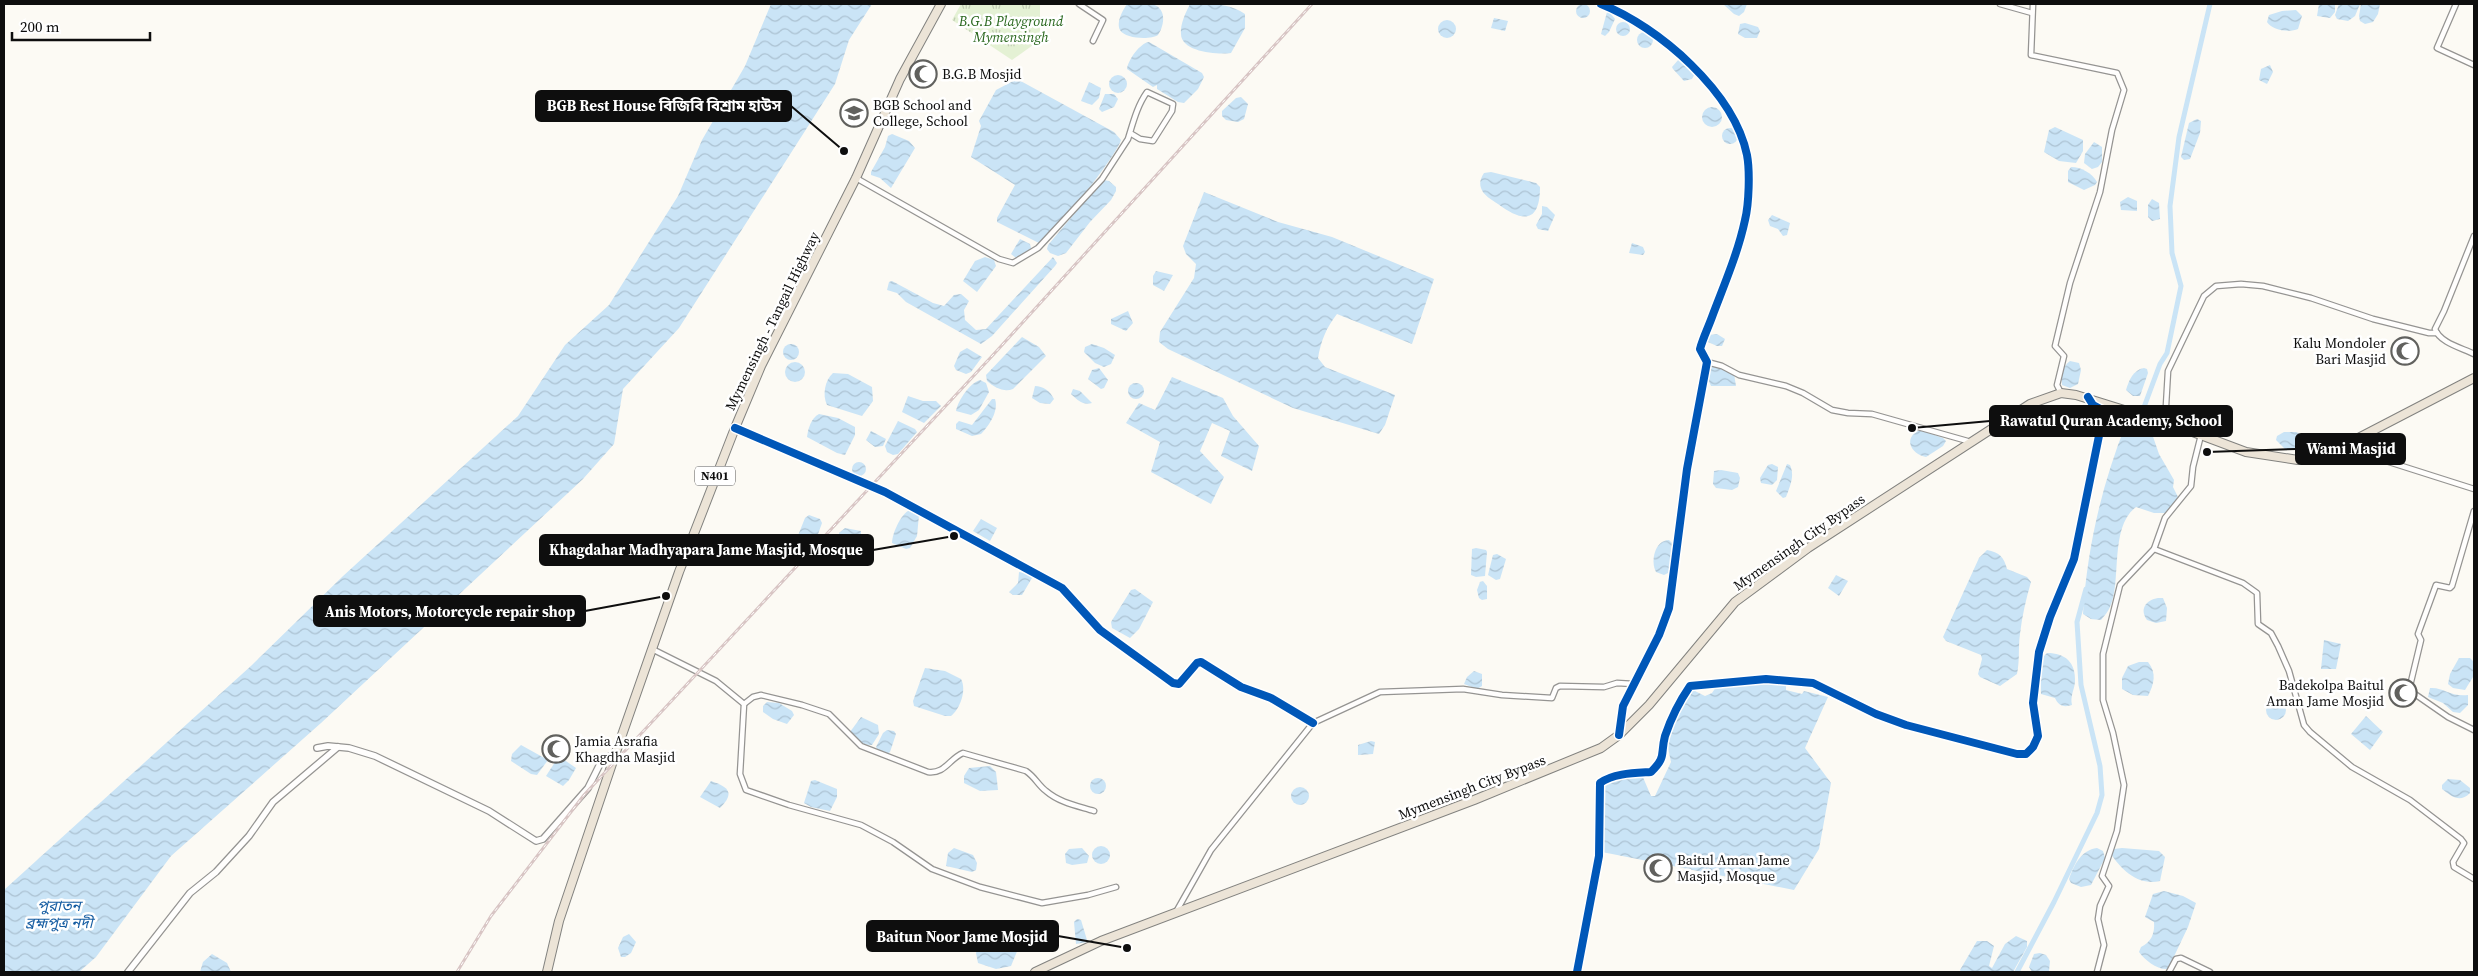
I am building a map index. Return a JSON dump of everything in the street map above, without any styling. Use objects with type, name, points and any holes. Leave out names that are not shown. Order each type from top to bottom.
[{"type":"highway","name":"Mymensingh - Tangail Highway","points":[[547,972],[559,921],[616,752],[679,572],[735,428],[761,366],[856,178],[900,79],[941,4]]},
{"type":"highway","points":[[2061,393],[2112,405],[2246,452],[2298,460],[2310,459],[2341,447],[2474,378]]},
{"type":"highway","name":"Mymensingh City Bypass","points":[[1035,972],[1101,941],[1551,770],[1601,748],[1618,735],[1649,705],[1735,602],[1808,548],[2030,404],[2061,393]]},
{"type":"street","points":[[1079,4],[1103,20],[1094,41]]},
{"type":"street","points":[[1601,4],[1625,15],[1664,40],[1698,71],[1721,101],[1739,132],[1747,156],[1746,218],[1700,349],[1707,362],[1686,477],[1669,608],[1659,635],[1623,706],[1618,735]]},
{"type":"street","points":[[2000,4],[2032,13]]},
{"type":"street","points":[[2033,4],[2031,55],[2117,73],[2124,90],[2112,130],[2100,192],[2059,322],[2054,346],[2064,356],[2057,385],[2061,393]]},
{"type":"street","points":[[2456,4],[2437,48],[2474,65]]},
{"type":"street","points":[[856,178],[999,259],[1013,262],[1024,258],[1038,248],[1102,179],[1130,133],[1147,92],[1173,104],[1172,111],[1153,141],[1140,139],[1130,133]]},
{"type":"street","points":[[2436,333],[2435,329],[2448,302],[2474,236]]},
{"type":"street","points":[[2166,423],[2168,371],[2204,296],[2216,286],[2241,284],[2263,286],[2311,298],[2374,319],[2429,333],[2436,333],[2445,340],[2474,354]]},
{"type":"street","points":[[1707,362],[1722,366],[1740,375],[1786,386],[1803,393],[1832,410],[1848,414],[1872,414],[1971,442]]},
{"type":"street","points":[[1577,972],[1599,856],[1600,783],[1606,779],[1638,772],[1651,772],[1659,764],[1663,757],[1665,738],[1672,718],[1680,700],[1690,686],[1766,680],[1813,683],[1876,714],[1941,735],[2017,754],[2026,754],[2033,747],[2038,736],[2033,703],[2039,652],[2050,617],[2074,559],[2104,411],[2093,405],[2088,398]]},
{"type":"street","points":[[735,428],[885,492],[1062,588],[1100,630],[1173,683],[1179,684],[1197,663],[1201,662],[1241,687],[1271,698],[1313,723]]},
{"type":"street","points":[[2097,972],[2104,944],[2099,925],[2100,906],[2109,886],[2102,876],[2117,831],[2124,785],[2113,733],[2102,700],[2103,654],[2120,586],[2154,549],[2164,518],[2191,486],[2193,466],[2200,435]]},
{"type":"street","points":[[2341,447],[2474,489]]},
{"type":"street","points":[[2474,511],[2452,586],[2450,588],[2436,585],[2418,634],[2421,640],[2409,690],[2448,716],[2474,730]]},
{"type":"street","points":[[2154,549],[2243,583],[2257,593],[2258,624],[2271,633],[2281,652],[2304,725],[2352,767],[2410,800],[2461,839],[2464,843],[2453,862],[2454,867],[2474,879]]},
{"type":"street","points":[[652,649],[716,681],[744,704]]},
{"type":"street","points":[[1175,913],[1211,850],[1313,723],[1380,692],[1463,689],[1502,695],[1552,698],[1556,688],[1560,686],[1604,687],[1617,683],[1634,684]]},
{"type":"street","points":[[1094,811],[1065,803],[1045,790],[1035,777],[1026,771],[994,761],[963,754],[955,756],[944,769],[936,773],[928,772],[861,746],[829,714],[761,695],[753,697],[744,704],[740,774],[746,790],[789,806],[861,826],[893,842],[932,869],[980,887],[1042,903],[1088,895],[1116,887]]},
{"type":"street","points":[[128,972],[190,893],[216,872],[249,836],[273,802],[338,747]]},
{"type":"street","points":[[316,748],[338,747],[375,756],[399,766],[489,811],[536,841],[543,840],[588,788],[601,762],[616,752]]},
{"type":"street","points":[[2168,972],[2176,959],[2181,958],[2210,972]]},
{"type":"green space","name":"B.G.B Playground Mymensingh","points":[[961,4],[1040,4],[1040,40],[1012,60],[952,20]]},
{"type":"water","points":[[1148,3],[1160,9],[1163,22],[1158,35],[1150,38],[1138,38],[1127,35],[1120,30],[1120,16],[1127,4]]},
{"type":"water","name":"পুরাতন ব্রহ্মপুত্র নদী","points":[[771,4],[872,4],[849,40],[835,84],[679,328],[623,389],[614,444],[583,479],[321,723],[171,856],[96,957],[79,972],[4,972],[4,890],[252,665],[342,577],[518,416],[565,345],[609,305],[678,196],[702,140],[745,66]]},
{"type":"water","points":[[1190,4],[1212,4],[1232,7],[1245,14],[1245,28],[1231,53],[1209,53],[1187,45],[1181,34],[1181,26]]},
{"type":"water","points":[[1580,4],[1586,4],[1590,11],[1586,18],[1580,18],[1576,14],[1576,8]]},
{"type":"water","points":[[1723,4],[1747,4],[1744,12],[1739,16]]},
{"type":"water","points":[[2319,4],[2335,4],[2335,12],[2330,18],[2317,16]]},
{"type":"water","points":[[2339,4],[2360,4],[2355,16],[2348,21],[2337,19],[2335,15]]},
{"type":"water","points":[[2361,4],[2380,4],[2378,14],[2373,22],[2365,24],[2360,21]]},
{"type":"water","points":[[2296,10],[2302,16],[2298,29],[2290,31],[2281,30],[2269,25],[2267,22],[2269,15],[2282,11]]},
{"type":"water","points":[[1607,12],[1615,19],[1605,36],[1601,34]]},
{"type":"water","points":[[1494,18],[1508,21],[1505,31],[1491,28]]},
{"type":"water","points":[[1447,20],[1453,23],[1456,29],[1453,35],[1447,38],[1441,35],[1438,29],[1441,23]]},
{"type":"water","points":[[1620,22],[1626,22],[1630,29],[1626,36],[1620,36],[1616,32],[1616,26]]},
{"type":"water","points":[[1745,23],[1758,27],[1760,31],[1757,38],[1745,38],[1738,34],[1740,24]]},
{"type":"water","points":[[1642,32],[1648,32],[1653,37],[1651,46],[1642,48],[1637,43],[1637,37]]},
{"type":"water","points":[[1149,42],[1202,73],[1204,77],[1198,89],[1184,103],[1178,102],[1157,89],[1157,85],[1153,87],[1127,69],[1135,52],[1142,45]]},
{"type":"water","points":[[1679,59],[1683,59],[1696,72],[1692,79],[1684,81],[1673,69],[1672,67]]},
{"type":"water","points":[[2270,65],[2273,72],[2267,84],[2259,80],[2261,69]]},
{"type":"water","points":[[1114,75],[1122,75],[1127,80],[1125,91],[1114,93],[1109,88],[1109,80]]},
{"type":"water","points":[[1017,79],[1114,132],[1121,140],[1117,149],[1083,195],[1057,226],[1039,243],[997,222],[997,218],[1015,185],[971,157],[981,126],[979,121],[996,90]]},
{"type":"water","points":[[1089,82],[1101,88],[1099,98],[1092,105],[1081,101]]},
{"type":"water","points":[[1105,94],[1114,94],[1118,99],[1114,107],[1102,112],[1099,109]]},
{"type":"water","points":[[1241,97],[1248,104],[1244,119],[1238,122],[1226,120],[1222,116],[1222,111],[1236,98]]},
{"type":"water","points":[[1712,107],[1719,110],[1722,117],[1719,124],[1712,127],[1705,124],[1702,117],[1705,110]]},
{"type":"water","points":[[2197,119],[2201,121],[2200,133],[2190,159],[2184,160],[2181,157],[2189,123]]},
{"type":"water","points":[[2055,127],[2083,140],[2083,151],[2076,163],[2059,161],[2044,152],[2049,130]]},
{"type":"water","points":[[1727,128],[1733,128],[1738,133],[1736,142],[1727,144],[1722,139],[1722,133]]},
{"type":"water","points":[[892,134],[909,141],[915,148],[891,188],[880,178],[871,175],[871,172],[885,147],[888,136]]},
{"type":"water","points":[[2094,142],[2102,147],[2102,162],[2098,167],[2092,169],[2084,163],[2085,154]]},
{"type":"water","points":[[2071,167],[2086,171],[2097,182],[2095,185],[2084,190],[2068,182],[2068,171]]},
{"type":"water","points":[[1491,172],[1536,183],[1540,187],[1539,199],[1537,208],[1533,213],[1528,216],[1515,214],[1486,195],[1482,191],[1480,184],[1484,173]]},
{"type":"water","points":[[1103,180],[1109,181],[1116,187],[1111,200],[1090,222],[1066,253],[1058,256],[1050,253],[1047,249],[1048,245]]},
{"type":"water","points":[[1204,192],[1278,222],[1332,237],[1434,279],[1412,344],[1337,314],[1322,340],[1318,358],[1325,367],[1395,395],[1385,425],[1379,434],[1293,408],[1168,349],[1159,342],[1160,332],[1194,278],[1196,264],[1186,254],[1183,246]]},
{"type":"water","points":[[2128,197],[2137,201],[2137,211],[2121,210],[2120,202]]},
{"type":"water","points":[[2152,199],[2159,203],[2160,219],[2152,221],[2148,217],[2148,205]]},
{"type":"water","points":[[1542,206],[1547,207],[1555,215],[1548,231],[1538,229],[1536,225],[1542,214]]},
{"type":"water","points":[[1772,215],[1790,223],[1787,235],[1783,236],[1778,229],[1770,226],[1768,220]]},
{"type":"water","points":[[1020,239],[1030,244],[1031,248],[1027,253],[1016,258],[1011,254]]},
{"type":"water","points":[[1632,243],[1643,247],[1645,252],[1643,255],[1629,253]]},
{"type":"water","points":[[985,257],[994,260],[996,266],[977,292],[963,281],[975,261]]},
{"type":"water","points":[[1053,257],[1057,263],[1055,266],[992,336],[981,344],[906,302],[897,293],[887,290],[889,282],[892,281],[933,303],[944,306],[954,295],[961,294],[969,301],[964,310],[965,320],[976,330],[986,329]]},
{"type":"water","points":[[1156,271],[1173,275],[1164,291],[1153,285],[1153,276]]},
{"type":"water","points":[[1128,311],[1133,323],[1126,331],[1111,324],[1111,319]]},
{"type":"water","points":[[1717,334],[1725,339],[1722,346],[1708,342],[1709,335]]},
{"type":"water","points":[[1022,337],[1039,347],[1046,356],[1013,389],[1003,390],[996,387],[987,381],[986,375]]},
{"type":"water","points":[[791,344],[797,346],[799,352],[797,358],[791,360],[785,358],[783,352],[785,346]]},
{"type":"water","points":[[1092,344],[1104,348],[1115,355],[1111,364],[1104,367],[1095,363],[1084,352],[1085,347]]},
{"type":"water","points":[[967,348],[982,357],[971,372],[966,374],[956,370],[954,366],[960,352]]},
{"type":"water","points":[[2070,361],[2079,363],[2081,370],[2078,384],[2070,388],[2062,385],[2062,378],[2064,369]]},
{"type":"water","points":[[795,362],[802,365],[805,372],[802,379],[795,382],[788,379],[785,372],[788,365]]},
{"type":"water","points":[[1710,365],[1717,365],[1734,374],[1736,386],[1711,386],[1706,375]]},
{"type":"water","points":[[1099,368],[1108,380],[1104,388],[1101,389],[1088,379],[1092,370]]},
{"type":"water","points":[[2144,368],[2147,369],[2148,373],[2140,396],[2133,396],[2126,390],[2134,373]]},
{"type":"water","points":[[833,373],[848,374],[872,387],[873,401],[862,416],[827,405],[825,401],[825,388]]},
{"type":"water","points":[[1172,377],[1223,398],[1233,416],[1259,446],[1252,471],[1221,456],[1230,431],[1212,423],[1200,451],[1224,477],[1211,504],[1151,472],[1160,442],[1126,423],[1139,403],[1155,410]]},
{"type":"water","points":[[980,380],[986,383],[989,392],[979,410],[971,415],[956,411],[965,392]]},
{"type":"water","points":[[1133,383],[1139,383],[1144,388],[1142,397],[1133,399],[1128,394],[1128,388]]},
{"type":"water","points":[[1035,386],[1043,388],[1050,394],[1054,399],[1050,404],[1040,403],[1032,398]]},
{"type":"water","points":[[1073,389],[1080,391],[1092,403],[1086,404],[1078,400],[1071,394]]},
{"type":"water","points":[[908,396],[923,401],[936,401],[941,406],[924,423],[902,412]]},
{"type":"water","points":[[992,399],[995,399],[996,408],[990,423],[981,434],[972,436],[956,429],[956,424],[959,421],[972,425]]},
{"type":"water","points":[[819,414],[838,418],[855,427],[855,435],[845,455],[837,453],[807,437],[812,421]]},
{"type":"water","points":[[2137,419],[2147,423],[2150,428],[2159,454],[2174,480],[2173,487],[2178,497],[2167,513],[2154,513],[2136,507],[2128,516],[2122,528],[2119,541],[2115,584],[2110,607],[2101,620],[2091,619],[2083,614],[2088,565],[2097,517],[2117,447],[2126,424],[2131,420]]},
{"type":"water","points":[[898,421],[915,429],[917,432],[898,454],[893,455],[887,452],[885,446]]},
{"type":"water","points":[[1920,430],[1943,438],[1946,441],[1943,446],[1926,457],[1920,455],[1913,449],[1910,441],[1915,433]]},
{"type":"water","points":[[871,431],[886,439],[883,446],[875,447],[866,440]]},
{"type":"water","points":[[2284,432],[2300,434],[2303,442],[2300,450],[2285,449],[2276,440],[2277,436]]},
{"type":"water","points":[[856,462],[862,462],[866,469],[862,476],[856,476],[852,472],[852,466]]},
{"type":"water","points":[[1772,464],[1778,467],[1777,480],[1772,485],[1761,483],[1760,478],[1768,465]]},
{"type":"water","points":[[1787,464],[1790,465],[1792,477],[1786,497],[1783,498],[1776,491]]},
{"type":"water","points":[[1721,470],[1738,473],[1740,478],[1738,487],[1732,490],[1716,488],[1713,484],[1714,471]]},
{"type":"water","points":[[912,509],[919,515],[917,536],[910,548],[906,549],[892,543],[892,539],[901,518]]},
{"type":"water","points":[[809,515],[820,519],[822,523],[817,537],[812,542],[805,542],[797,538],[805,518]]},
{"type":"water","points":[[981,519],[997,528],[990,541],[973,531]]},
{"type":"water","points":[[845,528],[861,531],[861,546],[852,545],[840,538],[839,533]]},
{"type":"water","points":[[1669,540],[1672,543],[1671,567],[1668,573],[1664,575],[1656,572],[1654,557],[1660,543]]},
{"type":"water","points":[[1472,549],[1486,550],[1487,552],[1485,576],[1476,577],[1471,575]]},
{"type":"water","points":[[1987,550],[1995,552],[2000,556],[2007,569],[2027,577],[2031,582],[2019,639],[2017,674],[2000,686],[1980,677],[1978,674],[1982,659],[1981,655],[1946,641],[1943,637],[1979,558]]},
{"type":"water","points":[[1497,554],[1506,559],[1500,579],[1496,580],[1488,575],[1493,555]]},
{"type":"water","points":[[1019,572],[1031,574],[1032,578],[1022,595],[1013,595],[1009,592],[1018,583]]},
{"type":"water","points":[[1836,575],[1848,581],[1839,596],[1828,588]]},
{"type":"water","points":[[1483,581],[1487,586],[1487,599],[1482,600],[1479,598],[1477,590],[1480,582]]},
{"type":"water","points":[[1135,589],[1153,602],[1139,629],[1130,638],[1112,628],[1111,622],[1131,590]]},
{"type":"water","points":[[2163,598],[2167,608],[2166,621],[2156,623],[2147,620],[2144,609],[2147,603]]},
{"type":"water","points":[[2324,640],[2341,644],[2336,669],[2321,669]]},
{"type":"water","points":[[2047,653],[2064,657],[2074,669],[2075,682],[2072,705],[2061,705],[2055,698],[2041,694],[2040,660]]},
{"type":"water","points":[[2459,658],[2470,658],[2474,662],[2473,677],[2465,690],[2453,688],[2448,684],[2450,674]]},
{"type":"water","points":[[2139,662],[2148,662],[2153,670],[2153,683],[2148,696],[2133,695],[2122,689],[2122,678],[2128,666]]},
{"type":"water","points":[[925,668],[945,671],[961,679],[963,683],[962,699],[951,716],[945,716],[914,706],[913,701]]},
{"type":"water","points":[[1474,671],[1482,674],[1482,686],[1477,689],[1464,684],[1467,677]]},
{"type":"water","points":[[1760,682],[1786,684],[1786,690],[1802,694],[1804,691],[1828,697],[1805,748],[1831,783],[1819,849],[1794,890],[1602,852],[1602,793],[1605,783],[1629,776],[1642,775],[1651,796],[1655,796],[1671,762],[1667,743],[1679,707],[1693,690],[1705,696],[1712,693],[1716,687]]},
{"type":"water","points":[[2430,688],[2456,695],[2468,695],[2468,705],[2460,713],[2453,712],[2443,703],[2428,697]]},
{"type":"water","points":[[2276,700],[2283,703],[2286,710],[2283,717],[2276,720],[2269,717],[2266,710],[2269,703]]},
{"type":"water","points":[[767,702],[779,703],[792,711],[794,715],[787,724],[773,719],[763,712],[763,706]]},
{"type":"water","points":[[2366,716],[2383,732],[2370,750],[2351,734]]},
{"type":"water","points":[[861,717],[878,725],[879,734],[872,745],[860,742],[850,732]]},
{"type":"water","points":[[887,730],[894,731],[896,734],[890,752],[887,754],[879,752],[876,747],[883,733]]},
{"type":"water","points":[[1371,741],[1375,742],[1373,754],[1358,755],[1358,745]]},
{"type":"water","points":[[521,745],[548,760],[537,775],[531,774],[511,761],[512,754]]},
{"type":"water","points":[[557,759],[563,759],[576,768],[563,786],[546,776]]},
{"type":"water","points":[[990,766],[996,772],[998,790],[980,791],[964,783],[964,776],[969,768]]},
{"type":"water","points":[[1095,778],[1101,778],[1106,783],[1104,792],[1095,794],[1090,789],[1090,783]]},
{"type":"water","points":[[2448,779],[2460,780],[2470,788],[2470,793],[2463,798],[2456,798],[2449,794],[2442,789],[2442,785]]},
{"type":"water","points":[[815,780],[837,789],[837,797],[830,811],[811,807],[804,803],[811,781]]},
{"type":"water","points":[[711,781],[726,788],[728,791],[725,803],[720,808],[700,797]]},
{"type":"water","points":[[1300,787],[1306,790],[1309,796],[1306,802],[1300,805],[1294,802],[1291,796],[1294,790]]},
{"type":"water","points":[[1097,846],[1105,846],[1110,851],[1108,862],[1097,864],[1092,859],[1092,851]]},
{"type":"water","points":[[954,848],[973,855],[977,863],[976,870],[972,872],[946,866],[948,853]]},
{"type":"water","points":[[1082,848],[1089,856],[1087,863],[1072,865],[1066,863],[1065,854],[1069,849]]},
{"type":"water","points":[[2097,848],[2103,851],[2105,858],[2091,885],[2081,887],[2071,883],[2069,879],[2079,859],[2091,849]]},
{"type":"water","points":[[2114,849],[2159,851],[2165,857],[2160,881],[2152,882],[2138,879],[2120,866],[2111,854]]},
{"type":"water","points":[[2164,891],[2183,896],[2196,903],[2188,927],[2168,969],[2152,964],[2139,952],[2141,947],[2150,940],[2154,930],[2154,922],[2145,917],[2153,894]]},
{"type":"water","points":[[1077,919],[1081,920],[1087,942],[1076,944],[1074,922]]},
{"type":"water","points":[[629,934],[636,942],[631,953],[621,957],[618,948],[623,937]]},
{"type":"water","points":[[2016,936],[2027,941],[2027,947],[2013,972],[1961,972],[1960,970],[1977,941],[1987,941],[1994,946],[1989,966],[1992,968],[2005,944]]},
{"type":"water","points":[[986,942],[1016,946],[1018,949],[1011,966],[996,969],[978,963],[976,953],[978,946]]},
{"type":"water","points":[[212,954],[227,963],[231,972],[200,972],[203,962]]},
{"type":"water","points":[[2034,954],[2046,955],[2050,961],[2049,971],[2032,972],[2029,967]]},
{"type":"waterway","points":[[2137,426],[2160,364],[2167,353],[2181,286],[2172,253],[2170,206],[2179,137],[2210,4]]},
{"type":"waterway","points":[[2017,972],[2054,902],[2097,813],[2102,795],[2100,766],[2081,685],[2077,622],[2086,589]]},
{"type":"railway","points":[[457,972],[491,916],[584,795],[993,355],[1312,4]]},
{"type":"cycle path","points":[[1601,4],[1646,28],[1669,45],[1691,64],[1710,86],[1727,108],[1739,131],[1747,155],[1749,178],[1746,213],[1739,245],[1700,349],[1707,362],[1687,469],[1669,608],[1659,635],[1623,706],[1619,735]]},
{"type":"cycle path","points":[[1577,972],[1599,856],[1600,783],[1618,775],[1651,772],[1656,767],[1661,759],[1665,736],[1670,723],[1690,686],[1766,679],[1813,683],[1876,714],[1906,725],[2017,754],[2026,754],[2033,747],[2038,736],[2033,703],[2039,652],[2050,617],[2074,559],[2104,411],[2093,405],[2088,397]]},
{"type":"cycle path","points":[[735,428],[885,492],[1062,588],[1100,630],[1173,683],[1179,684],[1197,663],[1201,662],[1241,687],[1271,698],[1313,723]]},
{"type":"place","name":"B.G.B Mosjid","points":[[923,74]]},
{"type":"place","name":"BGB School and College, School","points":[[854,113]]},
{"type":"place","name":"BGB Rest House বিজিবি বিশ্রাম হাউস","points":[[844,151]]},
{"type":"place","name":"Kalu Mondoler Bari Masjid","points":[[2405,351]]},
{"type":"place","name":"Rawatul Quran Academy, School","points":[[1912,428]]},
{"type":"place","name":"Wami Masjid","points":[[2207,452]]},
{"type":"place","name":"Khagdahar Madhyapara Jame Masjid, Mosque","points":[[954,536]]},
{"type":"place","name":"Anis Motors, Motorcycle repair shop","points":[[666,596]]},
{"type":"place","name":"Badekolpa Baitul Aman Jame Mosjid","points":[[2403,693]]},
{"type":"place","name":"Jamia Asrafia Khagdha Masjid","points":[[556,749]]},
{"type":"place","name":"Baitul Aman Jame Masjid, Mosque","points":[[1658,868]]},
{"type":"place","name":"Baitun Noor Jame Mosjid","points":[[1127,948]]}]
